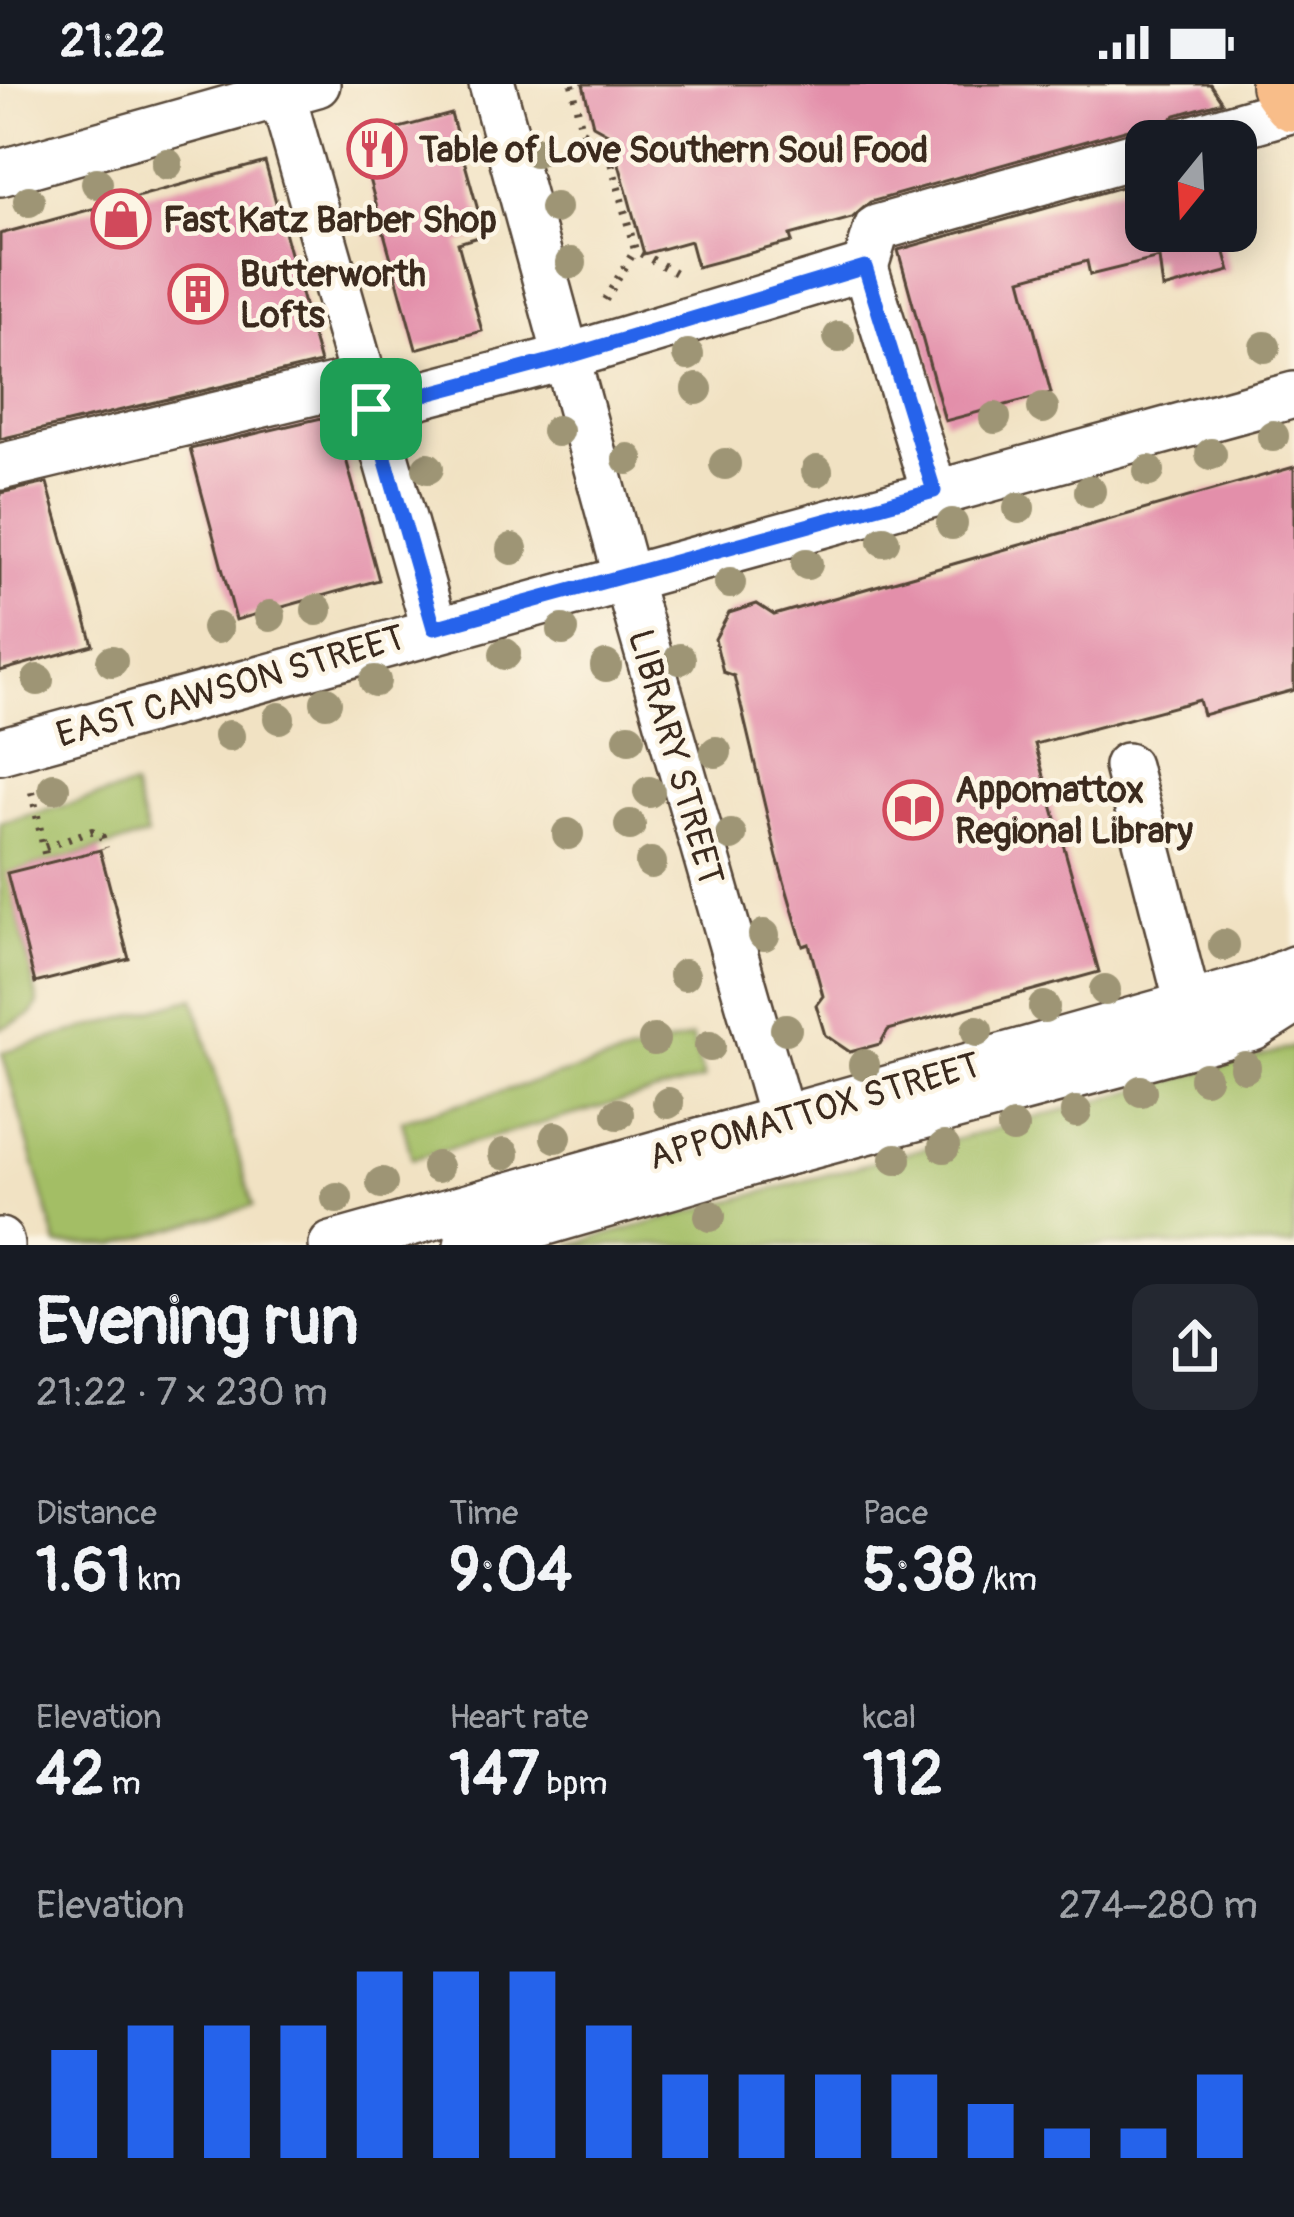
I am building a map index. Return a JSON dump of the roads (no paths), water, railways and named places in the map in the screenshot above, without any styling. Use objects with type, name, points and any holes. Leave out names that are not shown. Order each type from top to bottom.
[{"type":"highway","points":[[1285,84],[1294,98]]},
{"type":"street","name":"LIBRARY STREET","points":[[492,84],[786,1135]]},
{"type":"street","points":[[0,173],[299,89],[367,394],[434,628]]},
{"type":"street","points":[[1257,120],[1294,110]]},
{"type":"street","points":[[934,491],[865,267],[877,228],[1125,158]]},
{"type":"street","points":[[0,467],[566,357],[865,267]]},
{"type":"street","name":"EAST CAWSON STREET","points":[[0,751],[1294,395]]},
{"type":"street","points":[[1127,766],[1188,1004]]},
{"type":"street","name":"APPOMATTOX STREET","points":[[467,1245],[1294,969]]},
{"type":"street","name":"APPOMATTOX STREET","points":[[332,1245],[1252,1028],[1294,1002]]},
{"type":"place","name":"Table of Love Southern Soul Food","points":[[377,149]]},
{"type":"place","name":"Fast Katz Barber Shop","points":[[121,219]]},
{"type":"place","name":"Butterworth Lofts","points":[[198,294]]},
{"type":"place","name":"Appomattox Regional Library","points":[[913,810]]}]
